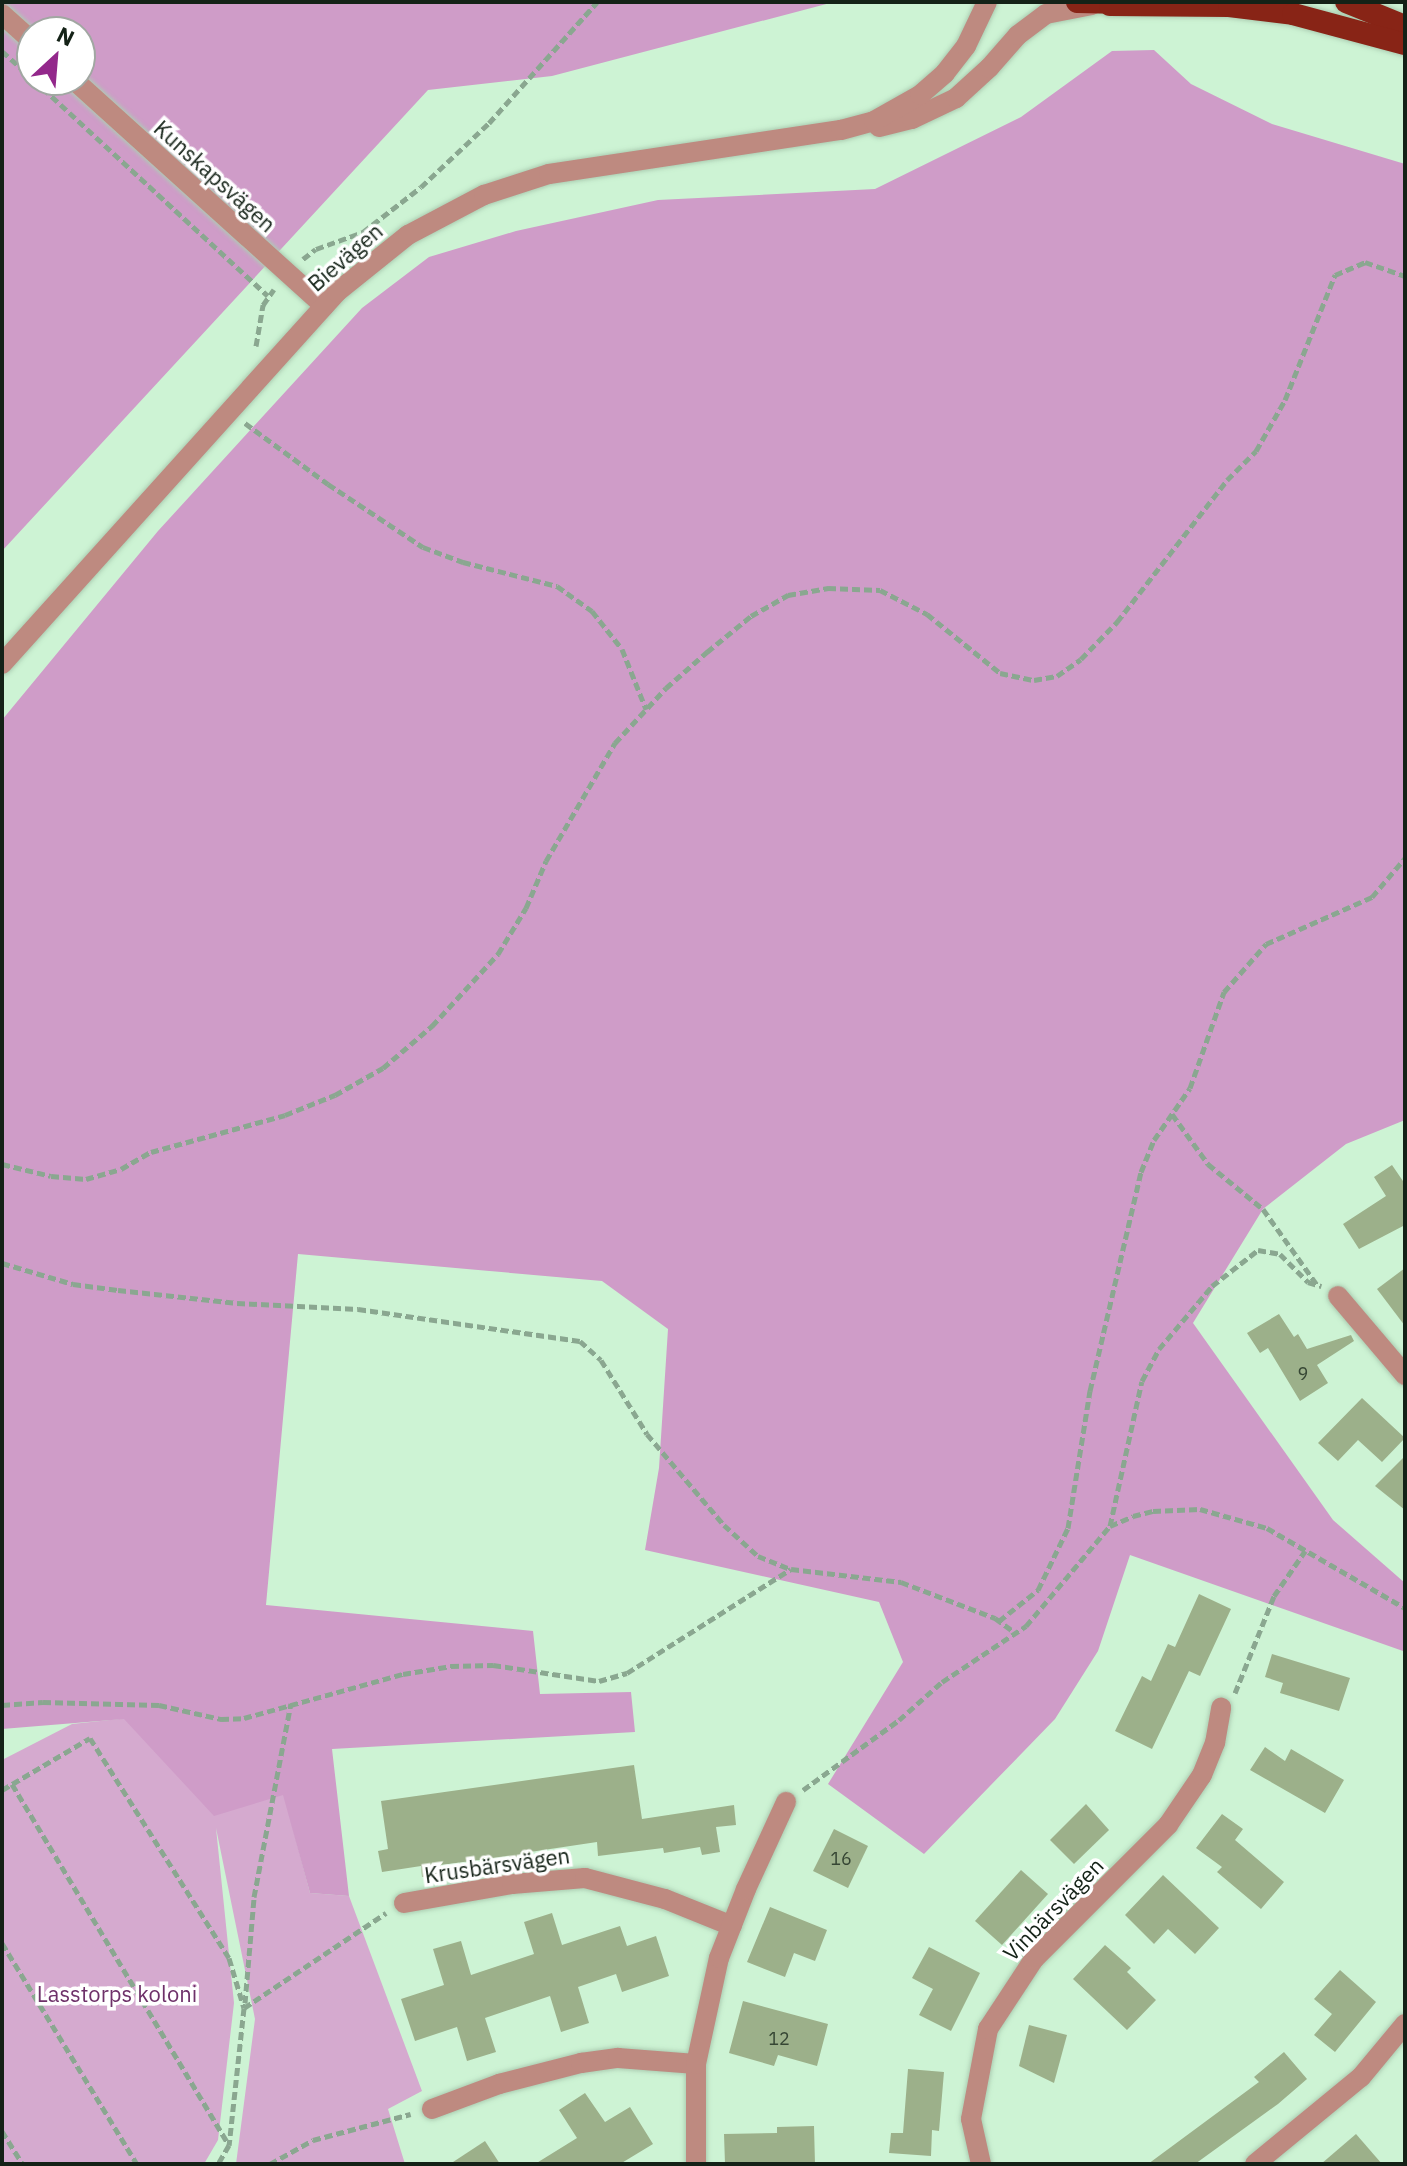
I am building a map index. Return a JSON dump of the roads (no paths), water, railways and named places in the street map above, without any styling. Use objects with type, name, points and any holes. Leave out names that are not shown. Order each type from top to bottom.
[{"type":"highway","points":[[1346,2],[1405,26]]},
{"type":"highway","points":[[1102,4],[1242,7],[1343,25],[1405,44]]},
{"type":"street","name":"Bievägen","points":[[859,125],[901,107],[945,73],[966,46],[987,2]]},
{"type":"street","name":"Bievägen","points":[[2,664],[324,306],[358,272],[408,235],[458,207],[511,185],[583,167],[859,125],[891,125],[937,109],[976,81],[1034,21],[1062,8],[1102,4]]},
{"type":"street","name":"Kunskapsvägen","points":[[92,96],[324,306]]},
{"type":"street","points":[[1338,1296],[1405,1375]]},
{"type":"street","name":"Vinbärsvägen","points":[[981,2164],[971,2119],[988,2029],[1034,1959],[1168,1825],[1202,1775],[1215,1743],[1221,1708]]},
{"type":"street","points":[[696,2164],[696,2064],[719,1958],[786,1802]]},
{"type":"street","name":"Krusbärsvägen","points":[[404,1903],[512,1884],[585,1878],[665,1899],[732,1926]]},
{"type":"street","points":[[1255,2164],[1361,2077],[1405,2024]]},
{"type":"street","points":[[432,2109],[499,2084],[581,2063],[618,2058],[696,2064]]},
{"type":"park label","name":"Lasstorps koloni","points":[[117,1994]]}]
